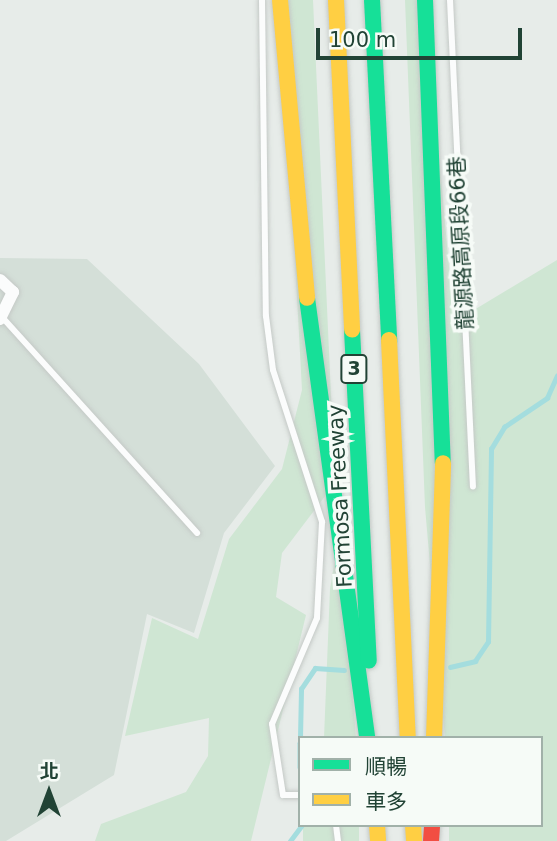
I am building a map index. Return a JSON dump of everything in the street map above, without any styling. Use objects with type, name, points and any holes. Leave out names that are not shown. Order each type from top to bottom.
[{"type":"highway","points":[[280,0],[313,363],[367,736]]},
{"type":"highway","name":"Formosa Freeway","points":[[336,0],[373,736]]},
{"type":"highway","name":"3","points":[[372,0],[408,736]]},
{"type":"highway","points":[[425,0],[443,462],[434,736]]},
{"type":"street","points":[[0,280],[13,292],[1,318]]},
{"type":"lane","points":[[262,0],[266,316],[273,370],[322,522],[317,618],[272,724],[284,795],[297,795]]},
{"type":"lane","name":"龍源路高原段66巷","points":[[450,0],[473,486]]},
{"type":"lane","points":[[1,318],[197,533]]},
{"type":"shaded area","points":[[0,258],[87,259],[199,364],[275,466],[224,533],[194,633],[147,614],[114,775],[6,841],[0,841]]},
{"type":"green space","points":[[281,0],[313,0],[335,483],[282,553],[276,597],[306,615],[251,841],[95,841],[101,824],[186,792],[208,756],[209,718],[125,736],[152,618],[198,639],[229,539],[282,469],[302,390]]},
{"type":"green space","points":[[405,0],[425,0],[454,322],[557,260],[557,841],[449,841],[449,827],[543,827],[543,736],[445,736],[425,507]]},
{"type":"green space","points":[[339,535],[356,736],[324,736],[330,589]]},
{"type":"green space","points":[[303,827],[359,827],[359,841],[303,841]]},
{"type":"waterway","points":[[450,667],[475,661],[488,642],[491,449],[504,427],[547,398],[557,376]]},
{"type":"waterway","points":[[300,736],[301,689],[315,668],[344,670]]},
{"type":"waterway","points":[[290,841],[300,827]]},
{"type":"traffic: fast","points":[[372,0],[389,340]]},
{"type":"traffic: fast","points":[[425,0],[443,463]]},
{"type":"traffic: fast","points":[[307,298],[367,736]]},
{"type":"traffic: fast","points":[[352,330],[369,661]]},
{"type":"traffic: slow","points":[[280,0],[307,298]]},
{"type":"traffic: slow","points":[[336,0],[352,330]]},
{"type":"traffic: slow","points":[[389,340],[408,736]]},
{"type":"traffic: slow","points":[[434,736],[443,463]]},
{"type":"traffic: slow","points":[[377,827],[378,841]]},
{"type":"traffic: slow","points":[[413,827],[414,841]]},
{"type":"traffic: jam","points":[[431,841],[432,827]]}]
